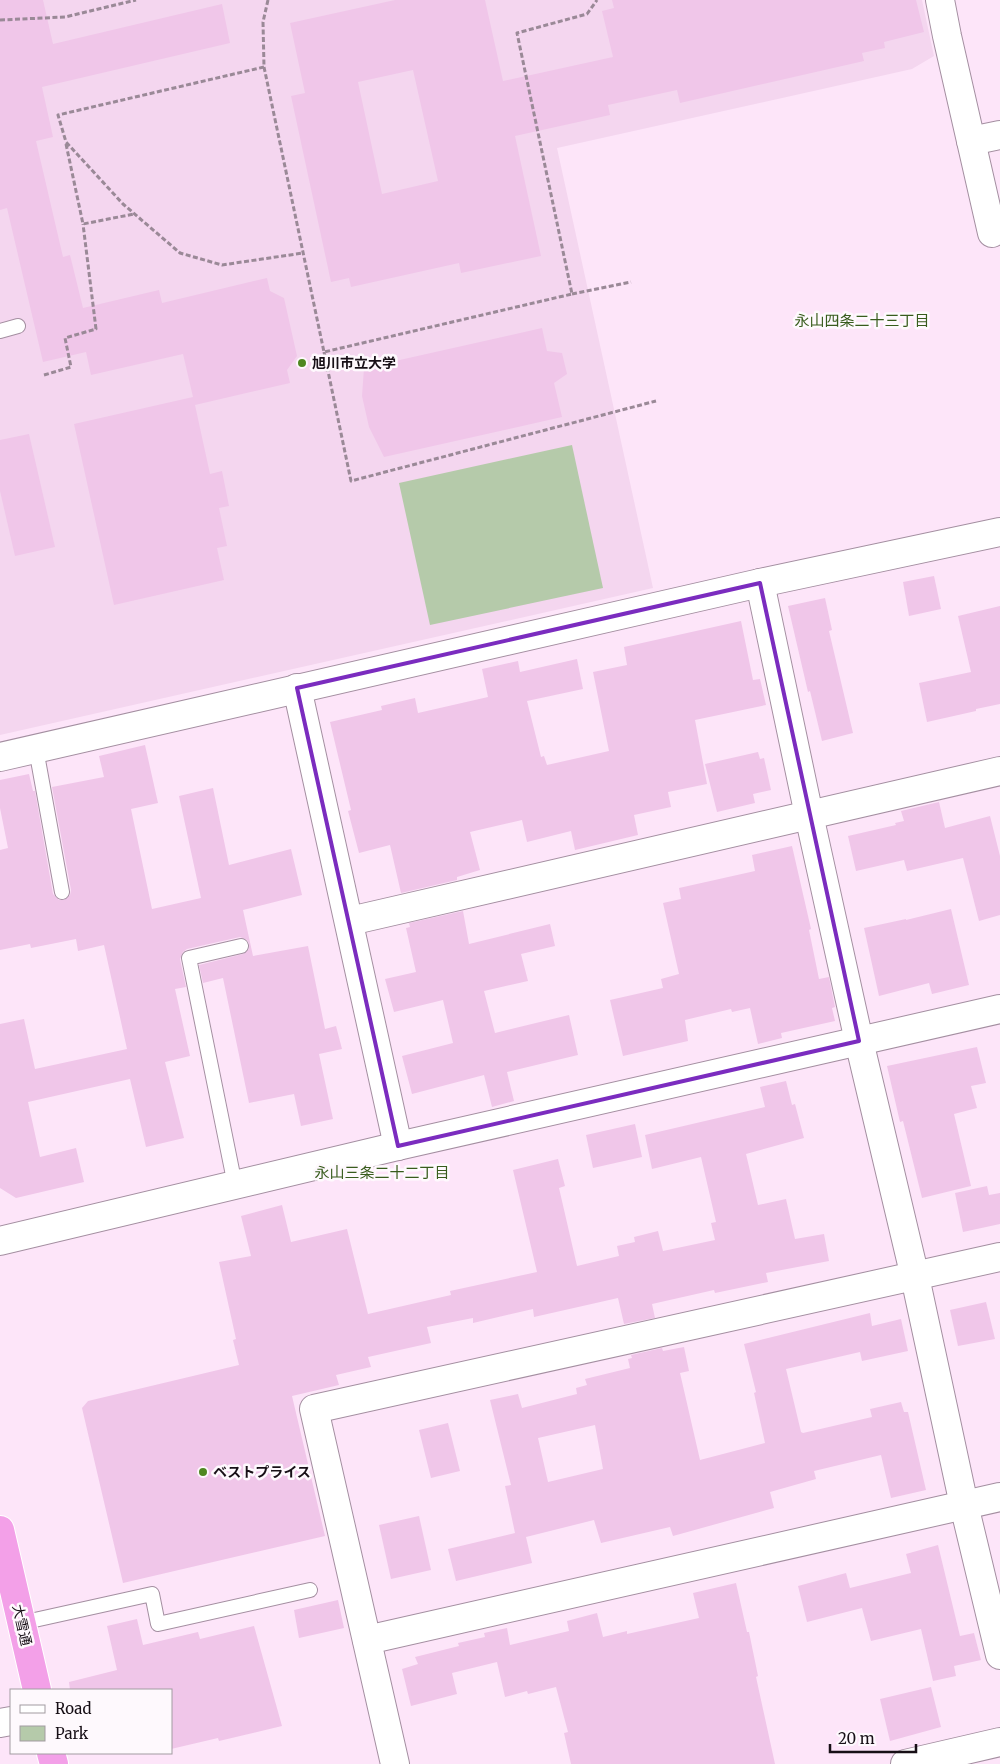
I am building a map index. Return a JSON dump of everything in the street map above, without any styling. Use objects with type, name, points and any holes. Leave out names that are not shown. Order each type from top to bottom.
[{"type":"highway","name":"大雪通","points":[[0,1530],[37,1689]]},
{"type":"street","points":[[940,0],[992,233]]},
{"type":"street","points":[[971,141],[1000,135]]},
{"type":"street","points":[[0,757],[297,688],[1000,532]]},
{"type":"street","points":[[760,584],[859,1041],[915,1277],[964,1505],[1000,1655]]},
{"type":"street","points":[[297,688],[350,921],[398,1146]]},
{"type":"street","points":[[350,921],[1000,772]]},
{"type":"street","points":[[0,1241],[398,1146],[1000,1009]]},
{"type":"street","points":[[395,1764],[314,1408],[1000,1257]]},
{"type":"street","points":[[367,1640],[1000,1497]]},
{"type":"street","points":[[905,1764],[1000,1742]]},
{"type":"lane","points":[[0,330],[18,326]]},
{"type":"lane","points":[[36,749],[62,892]]},
{"type":"lane","points":[[235,1185],[189,958],[241,946]]},
{"type":"lane","points":[[21,1623],[152,1594],[158,1624],[310,1590]]},
{"type":"path","points":[[0,20],[65,16],[136,0]]},
{"type":"path","points":[[268,0],[263,22],[264,67],[351,481],[656,401]]},
{"type":"path","points":[[572,294],[517,33],[587,14],[598,0]]},
{"type":"path","points":[[44,374],[71,367],[65,338],[96,329],[83,224],[66,142],[58,115],[264,67]]},
{"type":"path","points":[[66,142],[123,204],[180,253],[222,265],[303,253]]},
{"type":"path","points":[[83,224],[134,213]]},
{"type":"path","points":[[324,352],[631,282]]},
{"type":"highlighted area","points":[[760,583],[859,1041],[398,1146],[297,688]]},
{"type":"shaded area","name":"旭川市立大学","points":[[0,0],[922,0],[934,56],[912,69],[557,148],[653,588],[0,735]]},
{"type":"green space","points":[[572,445],[603,588],[430,625],[399,483]]},
{"type":"building","points":[[0,0],[43,0],[53,44],[222,4],[230,43],[42,87],[53,137],[36,141],[63,257],[70,255],[83,308],[159,290],[162,303],[267,278],[270,291],[284,298],[297,356],[287,370],[290,383],[195,405],[210,474],[222,471],[229,506],[219,508],[227,546],[217,548],[224,580],[114,605],[74,424],[193,397],[183,354],[91,375],[86,352],[43,362],[7,208],[0,210]]},
{"type":"building","points":[[395,0],[485,0],[503,81],[613,57],[602,11],[614,8],[612,0],[916,0],[924,32],[884,42],[885,48],[862,53],[864,61],[680,103],[677,90],[608,105],[610,115],[515,136],[541,256],[461,273],[459,263],[351,287],[349,278],[331,282],[291,96],[305,93],[290,23]],"holes":[[[413,70],[438,181],[382,194],[358,82]]]},
{"type":"building","points":[[542,328],[547,351],[562,353],[567,374],[554,383],[562,417],[384,457],[369,427],[362,396],[364,368]]},
{"type":"building","points":[[29,434],[55,547],[15,556],[0,491],[0,440]]},
{"type":"building","points":[[934,576],[941,609],[909,616],[903,582]]},
{"type":"building","points":[[825,598],[832,630],[829,631],[853,733],[822,741],[810,691],[808,692],[788,606]]},
{"type":"building","points":[[1000,606],[1000,704],[927,722],[919,683],[971,672],[958,616]]},
{"type":"building","points":[[741,621],[753,680],[760,679],[766,705],[695,720],[707,784],[668,792],[671,807],[634,815],[638,835],[575,850],[571,831],[527,842],[522,820],[470,832],[480,870],[457,877],[457,880],[401,893],[390,845],[359,853],[348,811],[351,810],[330,722],[382,710],[381,706],[415,698],[418,713],[488,697],[482,669],[518,661],[520,672],[577,659],[583,689],[527,701],[541,757],[544,756],[547,765],[609,751],[593,672],[627,665],[624,647]]},
{"type":"building","points":[[145,745],[158,803],[131,809],[152,909],[201,898],[179,796],[213,788],[229,865],[291,849],[302,895],[243,910],[253,956],[308,946],[325,1029],[336,1026],[342,1049],[319,1054],[333,1119],[301,1126],[294,1094],[249,1103],[223,978],[203,983],[199,965],[243,954],[249,949],[249,944],[247,940],[240,937],[187,949],[183,952],[180,959],[186,987],[175,989],[190,1056],[165,1062],[184,1138],[146,1147],[130,1079],[28,1102],[40,1157],[76,1148],[84,1182],[16,1198],[0,1188],[0,1024],[24,1019],[35,1069],[127,1049],[104,945],[78,951],[76,939],[31,948],[30,944],[0,950],[0,850],[8,848],[0,808],[0,780],[29,774],[33,791],[35,791],[53,894],[59,900],[64,900],[70,895],[71,890],[52,787],[104,777],[99,756]]},
{"type":"building","points":[[758,752],[760,759],[764,758],[771,790],[753,794],[755,803],[717,812],[705,764]]},
{"type":"building","points":[[939,802],[945,828],[990,816],[1000,856],[1000,915],[979,921],[963,858],[907,871],[904,860],[856,871],[848,836],[896,825],[895,823],[904,821],[901,811]]},
{"type":"building","points":[[792,846],[811,929],[809,930],[819,979],[829,977],[835,1007],[832,1008],[835,1021],[781,1033],[782,1038],[758,1044],[750,1008],[732,1012],[731,1009],[685,1020],[688,1041],[623,1056],[610,1000],[663,988],[661,979],[679,974],[663,903],[681,899],[679,888],[755,871],[752,855]]},
{"type":"building","points":[[951,909],[969,985],[932,994],[929,983],[879,996],[864,928]]},
{"type":"building","points":[[463,911],[469,944],[550,924],[555,946],[521,954],[528,981],[484,991],[495,1033],[569,1015],[578,1055],[507,1072],[514,1101],[492,1107],[484,1075],[412,1094],[402,1056],[453,1043],[443,1000],[394,1012],[385,979],[416,972],[406,928],[410,927],[409,923]]},
{"type":"building","points":[[977,1047],[986,1083],[971,1086],[977,1108],[954,1114],[971,1186],[922,1198],[903,1121],[900,1122],[887,1066]]},
{"type":"building","points":[[786,1081],[792,1105],[795,1104],[804,1138],[746,1154],[758,1205],[786,1199],[795,1239],[824,1234],[829,1261],[766,1273],[768,1282],[715,1293],[714,1290],[652,1304],[655,1318],[624,1324],[618,1298],[534,1317],[533,1309],[473,1323],[473,1318],[427,1327],[431,1343],[368,1357],[371,1367],[336,1375],[339,1385],[292,1396],[325,1536],[123,1583],[82,1408],[88,1401],[239,1365],[233,1340],[236,1339],[219,1262],[251,1256],[241,1216],[282,1205],[291,1242],[347,1229],[368,1314],[451,1295],[450,1291],[537,1272],[513,1170],[558,1159],[565,1186],[559,1188],[577,1266],[619,1256],[617,1246],[635,1242],[634,1237],[658,1231],[663,1251],[715,1240],[711,1223],[716,1222],[701,1157],[652,1169],[645,1135],[765,1107],[760,1087]]},
{"type":"building","points":[[635,1124],[642,1157],[593,1168],[586,1135]]},
{"type":"building","points":[[987,1186],[989,1195],[1000,1193],[1000,1224],[963,1232],[955,1193]]},
{"type":"building","points":[[986,1302],[995,1339],[958,1346],[950,1310]]},
{"type":"building","points":[[870,1313],[872,1326],[901,1319],[908,1351],[862,1361],[860,1352],[786,1369],[801,1432],[803,1433],[872,1417],[870,1409],[901,1402],[904,1412],[908,1412],[926,1490],[891,1498],[881,1455],[814,1471],[816,1479],[770,1492],[774,1508],[673,1536],[670,1527],[601,1543],[594,1520],[526,1537],[532,1563],[456,1581],[448,1549],[515,1533],[505,1486],[511,1485],[490,1400],[518,1394],[522,1408],[577,1394],[576,1388],[587,1385],[585,1379],[630,1368],[628,1359],[632,1358],[631,1355],[662,1348],[663,1351],[684,1347],[689,1371],[680,1373],[700,1460],[765,1443],[754,1393],[756,1392],[744,1344]],"holes":[[[595,1425],[603,1469],[548,1482],[538,1438]]]},
{"type":"building","points":[[448,1423],[460,1471],[431,1478],[419,1430]]},
{"type":"building","points":[[419,1516],[431,1570],[391,1579],[379,1525]]},
{"type":"building","points":[[938,1545],[960,1636],[974,1633],[981,1660],[954,1666],[956,1676],[933,1681],[921,1629],[871,1641],[862,1608],[807,1622],[798,1586],[846,1573],[850,1588],[911,1573],[906,1554]]},
{"type":"building","points":[[736,1583],[747,1632],[749,1632],[758,1676],[756,1677],[775,1764],[571,1764],[564,1733],[568,1732],[556,1687],[528,1694],[527,1691],[505,1697],[497,1662],[452,1673],[457,1694],[411,1706],[402,1669],[418,1664],[415,1657],[459,1646],[458,1643],[485,1637],[484,1633],[507,1628],[510,1645],[569,1631],[567,1621],[597,1613],[603,1637],[627,1631],[627,1634],[699,1618],[693,1593]]},
{"type":"building","points":[[338,1600],[344,1628],[299,1638],[294,1610]]},
{"type":"building","points":[[137,1619],[143,1645],[198,1632],[200,1639],[254,1626],[282,1726],[219,1741],[218,1738],[172,1749],[172,1689],[70,1689],[69,1682],[117,1670],[107,1626]]},
{"type":"building","points":[[931,1687],[941,1727],[890,1741],[880,1699]]},
{"type":"place","name":"旭川市立大学","points":[[302,363]]},
{"type":"place","name":"ベストプライス","points":[[203,1472]]},
{"type":"district","name":"永山四条二十三丁目","points":[[862,320]]},
{"type":"district","name":"永山三条二十二丁目","points":[[382,1172]]}]
